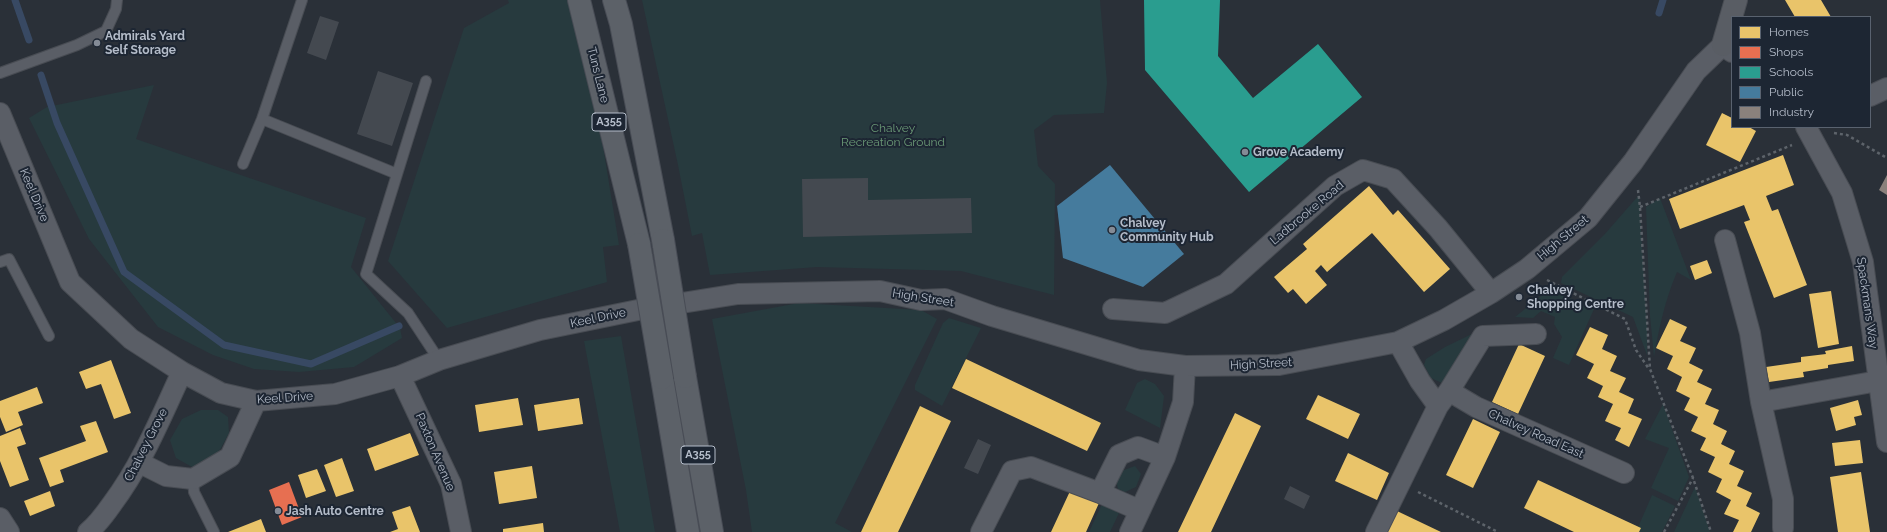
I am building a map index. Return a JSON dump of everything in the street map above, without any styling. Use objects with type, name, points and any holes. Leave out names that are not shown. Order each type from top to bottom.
[{"type":"main road","name":"Tuns Lane","points":[[579,0],[639,244],[688,532]]},
{"type":"main road","name":"A355","points":[[614,0],[621,24],[663,240],[684,377],[712,532]]},
{"type":"street","name":"High Street","points":[[1733,16],[1736,0]]},
{"type":"street","name":"High Street","points":[[638,310],[738,294],[880,291],[921,300],[945,299],[992,316],[1140,360],[1185,366],[1279,366],[1398,342],[1444,320],[1491,294],[1527,269],[1588,218],[1633,162],[1696,70],[1728,49],[1731,31]]},
{"type":"street","points":[[1871,96],[1887,88]]},
{"type":"street","name":"Keel Drive","points":[[0,113],[70,282],[131,339],[182,372],[221,393],[256,401],[335,394],[400,376],[439,360],[540,330],[638,310]]},
{"type":"street","name":"Spackmans Way","points":[[1806,131],[1842,193],[1863,262],[1887,442]]},
{"type":"street","name":"Ladbrooke Road","points":[[1113,309],[1165,313],[1226,284],[1335,186],[1363,170],[1393,179],[1438,228],[1491,294]]},
{"type":"street","points":[[1725,240],[1750,333],[1761,402],[1783,499],[1783,528]]},
{"type":"street","points":[[1376,532],[1444,399],[1483,336],[1536,334]]},
{"type":"street","name":"Chalvey Road East","points":[[1398,342],[1420,381],[1444,399],[1476,407],[1624,473]]},
{"type":"street","points":[[1130,532],[1165,457],[1183,402],[1185,366]]},
{"type":"street","name":"Chalvey Grove","points":[[95,530],[140,462],[182,372]]},
{"type":"street","name":"Paxton Avenue","points":[[400,376],[451,484],[461,532]]},
{"type":"street","points":[[1761,402],[1878,382]]},
{"type":"street","points":[[140,462],[166,476],[193,479],[230,457],[256,401]]},
{"type":"street","points":[[1100,493],[1119,455],[1138,447],[1165,457]]},
{"type":"street","points":[[981,532],[1012,471],[1031,467],[1100,493],[1139,510]]},
{"type":"street","points":[[0,518],[10,532]]},
{"type":"lane","points":[[0,73],[77,45],[106,31],[116,9],[117,0]]},
{"type":"lane","points":[[243,164],[262,119],[302,0]]},
{"type":"lane","points":[[426,81],[366,274],[408,313],[439,360]]},
{"type":"lane","points":[[262,119],[397,174]]},
{"type":"lane","points":[[0,262],[9,259],[49,336]]},
{"type":"lane","points":[[193,479],[194,492],[214,532]]},
{"type":"path","points":[[1640,207],[1806,131],[1847,135],[1887,158]]},
{"type":"path","points":[[1637,188],[1640,207],[1650,369]]},
{"type":"path","points":[[1527,269],[1625,319],[1636,350],[1650,369],[1693,478],[1711,532]]},
{"type":"path","points":[[1664,532],[1693,478]]},
{"type":"path","points":[[1401,483],[1498,532]]},
{"type":"green space","points":[[508,0],[577,0],[596,103],[619,245],[603,247],[607,282],[447,328],[388,261],[464,28],[509,3]]},
{"type":"green space","name":"Chalvey Recreation Ground","points":[[642,0],[1100,0],[1107,83],[1104,113],[1054,115],[1034,130],[1038,166],[1055,184],[1054,295],[961,271],[817,267],[710,275],[702,233],[692,236]]},
{"type":"green space","points":[[154,85],[136,139],[366,218],[351,267],[400,328],[402,338],[354,367],[299,372],[254,369],[213,355],[158,327],[89,239],[29,118],[47,107]]},
{"type":"green space","points":[[1639,195],[1647,328],[1647,355],[1633,317],[1561,283],[1562,277],[1604,235]]},
{"type":"green space","points":[[1660,198],[1691,280],[1677,272],[1663,314],[1654,357],[1650,316],[1646,207]]},
{"type":"green space","points":[[1550,289],[1594,309],[1569,365],[1553,358],[1562,337],[1554,324],[1555,317],[1541,311],[1533,318],[1515,317]]},
{"type":"green space","points":[[799,303],[921,310],[937,319],[835,523],[852,532],[752,532],[746,490],[712,319]]},
{"type":"green space","points":[[949,318],[981,328],[942,406],[915,390],[915,385],[943,323]]},
{"type":"green space","points":[[1472,334],[1450,379],[1442,383],[1431,378],[1424,365],[1426,359],[1445,347]]},
{"type":"green space","points":[[621,336],[655,532],[620,532],[584,341]]},
{"type":"green space","points":[[1145,379],[1155,384],[1164,396],[1160,428],[1125,410],[1137,383]]},
{"type":"green space","points":[[1663,404],[1689,477],[1678,501],[1651,488],[1669,448],[1645,439]]},
{"type":"green space","points":[[201,410],[218,410],[228,417],[229,433],[221,448],[212,460],[192,467],[176,458],[170,440],[182,419]]},
{"type":"green space","points":[[1135,466],[1141,474],[1136,487],[1125,492],[1118,489],[1116,479],[1124,470]]},
{"type":"green space","points":[[1695,487],[1710,532],[1674,532]]},
{"type":"green space","points":[[1652,495],[1675,506],[1662,532],[1636,532]]},
{"type":"green space","points":[[1106,504],[1119,513],[1110,532],[1089,532],[1101,506]]},
{"type":"building: Homes","points":[[1785,0],[1821,0],[1830,16],[1794,16]]},
{"type":"building: Homes","points":[[1722,113],[1731,118],[1731,128],[1751,128],[1756,131],[1740,162],[1706,145]]},
{"type":"building: Homes","points":[[1783,155],[1794,185],[1766,196],[1772,211],[1778,209],[1807,285],[1774,298],[1744,222],[1750,220],[1744,205],[1680,229],[1669,199]]},
{"type":"building: Homes","points":[[1369,186],[1393,215],[1398,210],[1450,269],[1424,292],[1372,233],[1327,272],[1321,265],[1315,271],[1327,285],[1306,304],[1293,289],[1288,293],[1274,277],[1307,249],[1303,244]]},
{"type":"building: Homes","points":[[1707,260],[1712,273],[1695,280],[1690,266]]},
{"type":"building: Homes","points":[[1831,291],[1839,344],[1818,348],[1809,294]]},
{"type":"building: Homes","points":[[1670,319],[1687,327],[1680,341],[1696,348],[1689,363],[1703,370],[1697,382],[1712,389],[1705,404],[1719,410],[1713,424],[1727,431],[1721,444],[1735,451],[1729,464],[1744,471],[1737,486],[1752,493],[1746,506],[1760,513],[1751,532],[1733,532],[1739,520],[1724,514],[1731,500],[1716,492],[1722,479],[1708,472],[1715,457],[1700,450],[1706,438],[1691,431],[1698,417],[1684,410],[1690,398],[1676,391],[1682,377],[1667,369],[1673,356],[1656,348]]},
{"type":"building: Homes","points":[[1590,327],[1608,335],[1602,349],[1617,356],[1610,371],[1626,378],[1619,392],[1634,399],[1628,413],[1642,419],[1629,447],[1615,440],[1621,428],[1605,421],[1613,404],[1598,397],[1603,386],[1587,378],[1594,364],[1576,355]]},
{"type":"building: Homes","points":[[1519,344],[1545,356],[1518,414],[1492,402]]},
{"type":"building: Homes","points":[[1852,346],[1854,361],[1828,365],[1828,368],[1803,372],[1804,377],[1769,382],[1766,367],[1801,362],[1801,357],[1826,354],[1825,351]]},
{"type":"building: Homes","points":[[966,359],[1101,423],[1087,451],[952,388]]},
{"type":"building: Homes","points":[[111,360],[131,413],[114,419],[101,384],[86,389],[79,372]]},
{"type":"building: Homes","points":[[37,387],[43,403],[18,412],[23,425],[6,432],[0,417],[0,401]]},
{"type":"building: Homes","points":[[1318,395],[1360,414],[1348,439],[1306,419]]},
{"type":"building: Homes","points":[[518,398],[523,425],[479,432],[475,405]]},
{"type":"building: Homes","points":[[579,398],[583,424],[538,431],[534,405]]},
{"type":"building: Homes","points":[[1858,400],[1862,415],[1854,417],[1856,425],[1836,431],[1830,408]]},
{"type":"building: Homes","points":[[920,406],[951,421],[898,532],[861,532]]},
{"type":"building: Homes","points":[[1235,413],[1261,426],[1211,532],[1178,532]]},
{"type":"building: Homes","points":[[1473,419],[1500,432],[1473,488],[1446,475]]},
{"type":"building: Homes","points":[[96,421],[108,452],[60,470],[64,482],[50,487],[39,458],[86,441],[80,426]]},
{"type":"building: Homes","points":[[20,428],[26,444],[17,447],[29,480],[10,487],[0,461],[0,436]]},
{"type":"building: Homes","points":[[410,433],[419,455],[375,471],[367,449]]},
{"type":"building: Homes","points":[[1860,440],[1863,463],[1835,466],[1832,443]]},
{"type":"building: Homes","points":[[1348,453],[1389,473],[1377,500],[1335,481]]},
{"type":"building: Homes","points":[[342,458],[354,491],[336,497],[324,465]]},
{"type":"building: Homes","points":[[532,466],[537,498],[499,504],[494,472]]},
{"type":"building: Homes","points":[[317,469],[326,491],[306,498],[298,475]]},
{"type":"building: Homes","points":[[1861,472],[1870,532],[1838,532],[1830,477]]},
{"type":"building: Homes","points":[[1538,480],[1641,528],[1639,532],[1574,532],[1524,508]]},
{"type":"building: Homes","points":[[1071,489],[1099,503],[1086,532],[1051,532]]},
{"type":"building: Homes","points":[[50,491],[55,506],[30,516],[24,501]]},
{"type":"building: Homes","points":[[410,506],[420,532],[390,532],[398,529],[392,512]]},
{"type":"building: Homes","points":[[1397,511],[1441,532],[1387,532]]},
{"type":"building: Homes","points":[[261,519],[266,532],[228,532]]},
{"type":"building: Homes","points":[[543,523],[544,532],[503,532],[503,529]]},
{"type":"building: Shops","points":[[289,482],[302,517],[282,525],[269,490]]},
{"type":"building: Schools","points":[[1144,0],[1220,0],[1218,56],[1253,98],[1318,44],[1362,97],[1249,192],[1145,70]]},
{"type":"building: Public","name":"Chalvey Community Hub","points":[[1110,165],[1184,254],[1143,287],[1063,258],[1057,206]]},
{"type":"building: Industry","points":[[1887,175],[1887,195],[1879,190]]},
{"type":"building: Other","points":[[320,16],[339,22],[326,60],[307,53]]},
{"type":"building: Other","points":[[378,71],[413,83],[392,146],[357,134]]},
{"type":"building: Other","points":[[868,178],[868,200],[971,198],[972,233],[803,237],[802,179]]},
{"type":"building: Other","points":[[978,439],[991,445],[978,474],[964,468]]},
{"type":"building: Other","points":[[1290,486],[1310,496],[1304,509],[1284,499]]},
{"type":"waterway","points":[[15,0],[29,40]]},
{"type":"waterway","points":[[1659,13],[1663,0]]},
{"type":"waterway","points":[[41,75],[57,123],[124,272],[224,345],[311,364],[399,326]]},
{"type":"place","name":"Admirals Yard Self Storage","points":[[97,43]]},
{"type":"place","name":"Grove Academy","points":[[1245,152]]},
{"type":"place","name":"Chalvey Community Hub","points":[[1112,230]]},
{"type":"place","name":"Chalvey Shopping Centre","points":[[1519,297]]},
{"type":"place","name":"Jash Auto Centre","points":[[278,511]]}]
